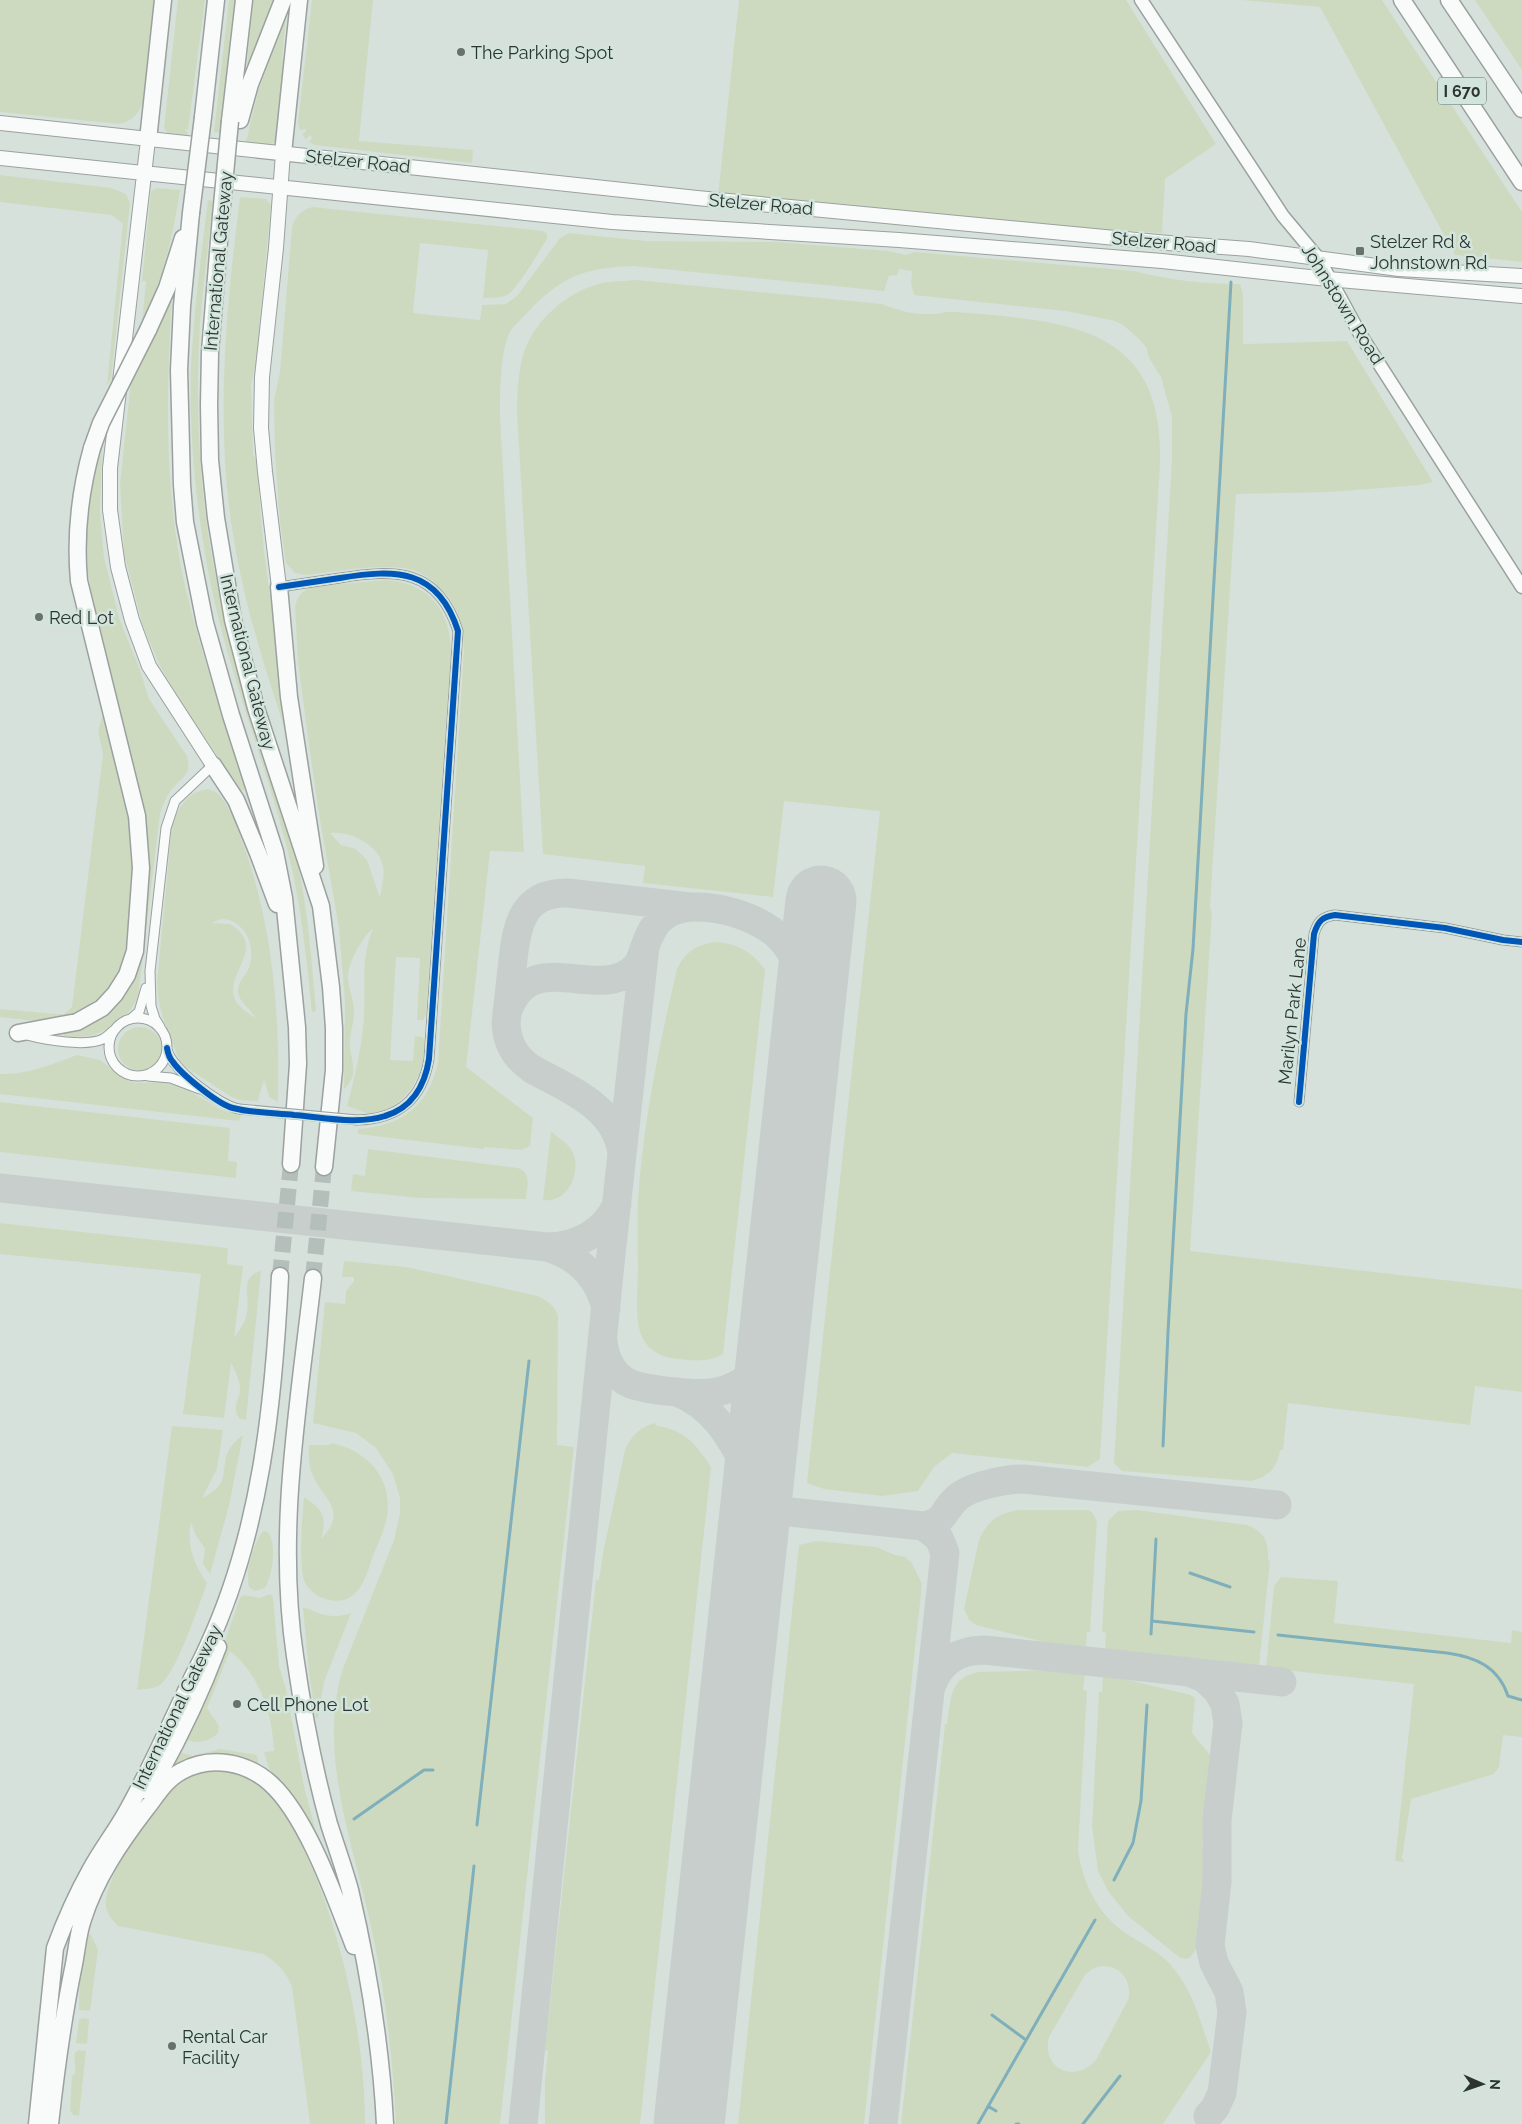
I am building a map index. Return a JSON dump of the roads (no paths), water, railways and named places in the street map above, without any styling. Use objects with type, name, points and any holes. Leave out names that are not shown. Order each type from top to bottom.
[{"type":"highway","points":[[148,140],[163,0]]},
{"type":"highway","name":"International Gateway","points":[[216,0],[182,306],[179,370],[180,449],[186,522],[205,623],[231,715],[275,852],[284,898],[297,1027],[298,1064],[292,1164]]},
{"type":"highway","points":[[235,120],[244,0]]},
{"type":"highway","points":[[283,153],[299,0]]},
{"type":"highway","name":"I 670","points":[[1402,0],[1522,182]]},
{"type":"highway","name":"I 670","points":[[1449,0],[1522,109]]},
{"type":"highway","points":[[235,120],[281,5]]},
{"type":"highway","name":"International Gateway","points":[[235,120],[226,166],[210,352],[210,460],[224,570],[233,620],[256,708],[321,906],[334,1028],[334,1070],[324,1167]]},
{"type":"highway","points":[[18,1033],[68,1025],[102,1008],[127,975],[135,951],[140,888],[138,827],[127,771],[79,581],[78,524],[92,448],[101,424],[167,288],[191,213]]},
{"type":"highway","points":[[278,587],[290,697],[321,906]]},
{"type":"highway","points":[[213,764],[236,800],[258,853],[276,900],[290,950]]},
{"type":"highway","name":"International Gateway","points":[[37,2124],[55,1948],[65,1922],[92,1868],[128,1810],[165,1737],[223,1612],[235,1575],[252,1510],[264,1450],[277,1337],[280,1276]]},
{"type":"highway","points":[[313,1278],[289,1489],[288,1561],[291,1624],[300,1688],[323,1797],[349,1889],[371,1990],[382,2072],[385,2124]]},
{"type":"highway","points":[[50,2124],[64,2009],[82,1920],[101,1875],[176,1745],[194,1709],[226,1625],[235,1575]]},
{"type":"highway","points":[[124,1837],[167,1782],[183,1770],[201,1764],[218,1762],[246,1768],[270,1783],[290,1808],[311,1842],[371,1990]]},
{"type":"main road","name":"Johnstown Road","points":[[1142,0],[1283,216],[1319,259],[1328,279],[1360,334],[1522,587]]},
{"type":"main road","name":"Stelzer Road","points":[[0,123],[697,198],[1249,249],[1400,270],[1522,276]]},
{"type":"main road","points":[[148,140],[110,468],[110,510],[118,567],[132,620],[149,666],[213,764]]},
{"type":"main road","points":[[278,587],[261,428],[262,377],[283,153]]},
{"type":"main road","name":"Stelzer Road","points":[[0,158],[612,222],[899,240],[1162,261],[1328,279],[1522,296]]},
{"type":"street","points":[[150,971],[151,1006],[154,1018],[165,1035],[169,1058],[174,1065],[226,1106],[239,1109],[357,1120],[386,1116],[402,1108],[420,1088],[426,1075],[430,1059],[458,631],[453,616],[438,594],[427,585],[402,574],[388,572],[362,574],[278,587]]},
{"type":"street","points":[[18,1033],[42,1038],[90,1042],[104,1039],[118,1025],[131,1019],[139,1012],[142,1007],[150,971],[165,835],[170,810],[178,797],[213,764]]},
{"type":"street","name":"Marilyn Park Lane","points":[[1299,1102],[1314,934],[1317,924],[1324,917],[1335,915],[1445,928],[1522,942]]},
{"type":"street","points":[[131,1019],[143,1018],[152,1021],[160,1027]]},
{"type":"street","points":[[113,1031],[108,1048],[114,1065],[121,1072],[130,1076],[171,1078],[207,1092]]},
{"type":"street","points":[[142,1076],[156,1070],[163,1063],[167,1048]]},
{"type":"waterway","points":[[1163,1446],[1186,1014],[1193,949],[1231,282]]},
{"type":"waterway","points":[[477,1825],[529,1361]]},
{"type":"waterway","points":[[1151,1634],[1156,1539]]},
{"type":"waterway","points":[[1190,1573],[1230,1587]]},
{"type":"waterway","points":[[1152,1621],[1254,1632]]},
{"type":"waterway","points":[[1278,1635],[1447,1653],[1467,1657],[1492,1670],[1504,1686],[1508,1696],[1522,1700]]},
{"type":"waterway","points":[[1114,1880],[1133,1843],[1141,1801],[1147,1705]]},
{"type":"waterway","points":[[354,1819],[424,1770],[433,1770]]},
{"type":"waterway","points":[[446,2124],[474,1866]]},
{"type":"waterway","points":[[978,2124],[1095,1920]]},
{"type":"waterway","points":[[992,2015],[1026,2040]]},
{"type":"waterway","points":[[1083,2124],[1120,2076]]},
{"type":"waterway","points":[[988,2106],[996,2111]]},
{"type":"tunnel","points":[[280,1276],[291,1164]]},
{"type":"tunnel","points":[[313,1278],[324,1167]]},
{"type":"place","name":"The Parking Spot","points":[[461,52]]},
{"type":"place","name":"Stelzer Rd & Johnstown Rd","points":[[1360,251]]},
{"type":"place","name":"Red Lot","points":[[39,617]]},
{"type":"place","name":"Cell Phone Lot","points":[[237,1704]]},
{"type":"place","name":"Rental Car Facility","points":[[172,2046]]}]
